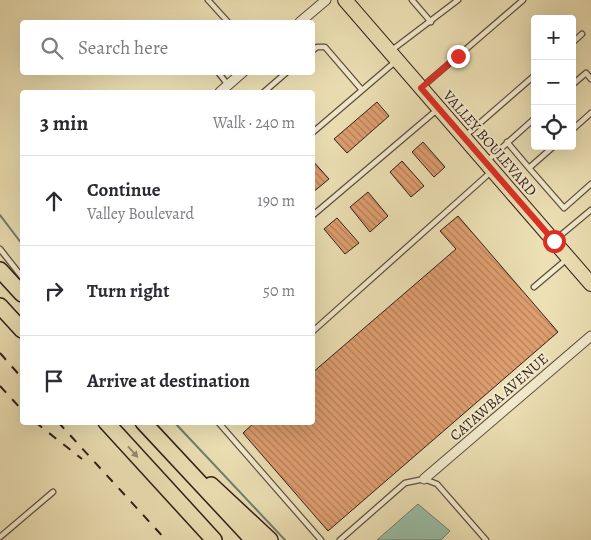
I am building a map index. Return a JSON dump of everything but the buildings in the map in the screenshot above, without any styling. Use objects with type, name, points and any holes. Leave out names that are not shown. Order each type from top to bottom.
[{"type":"highway","points":[[0,270],[20,285]]},
{"type":"highway","points":[[0,306],[20,328]]},
{"type":"highway","points":[[109,425],[214,540]]},
{"type":"highway","points":[[146,425],[253,540]]},
{"type":"highway","points":[[174,456],[225,494],[270,540]]},
{"type":"highway","points":[[160,481],[184,520],[201,540]]},
{"type":"main road","name":"VALLEY BOULEVARD","points":[[345,0],[591,284]]},
{"type":"street","points":[[302,20],[326,0]]},
{"type":"street","points":[[222,90],[240,75]]},
{"type":"street","name":"CATAWBA AVENUE","points":[[424,479],[591,336]]},
{"type":"lane","points":[[208,0],[226,20]]},
{"type":"lane","points":[[412,0],[431,22]]},
{"type":"lane","points":[[315,130],[362,90],[419,27],[431,22],[458,0]]},
{"type":"lane","points":[[421,88],[523,0]]},
{"type":"lane","points":[[576,39],[582,34]]},
{"type":"lane","points":[[315,49],[325,47],[362,90]]},
{"type":"lane","points":[[576,82],[586,73],[591,79]]},
{"type":"lane","points":[[220,75],[228,85]]},
{"type":"lane","points":[[266,90],[284,75]]},
{"type":"lane","points":[[464,137],[531,78]]},
{"type":"lane","points":[[315,213],[439,108]]},
{"type":"lane","points":[[576,126],[591,113]]},
{"type":"lane","points":[[315,329],[489,166],[508,142],[531,122]]},
{"type":"lane","points":[[508,142],[564,208],[591,184]]},
{"type":"lane","points":[[529,168],[549,150]]},
{"type":"lane","points":[[554,241],[591,210]]},
{"type":"lane","points":[[0,249],[20,284]]},
{"type":"lane","points":[[534,287],[569,258]]},
{"type":"lane","points":[[221,425],[321,540]]},
{"type":"lane","points":[[340,540],[405,483],[424,479],[437,484],[486,540]]},
{"type":"lane","points":[[0,537],[53,492]]},
{"type":"shaded area","points":[[418,504],[450,531],[441,540],[377,540]]},
{"type":"waterway","points":[[0,215],[20,241]]},
{"type":"waterway","points":[[177,425],[285,540]]},
{"type":"railway","points":[[0,353],[20,376]]},
{"type":"railway","points":[[0,386],[20,408]]},
{"type":"railway","points":[[39,425],[82,459]]},
{"type":"railway","points":[[61,425],[166,540]]},
{"type":"route","points":[[458,56],[421,88],[554,241]]}]
